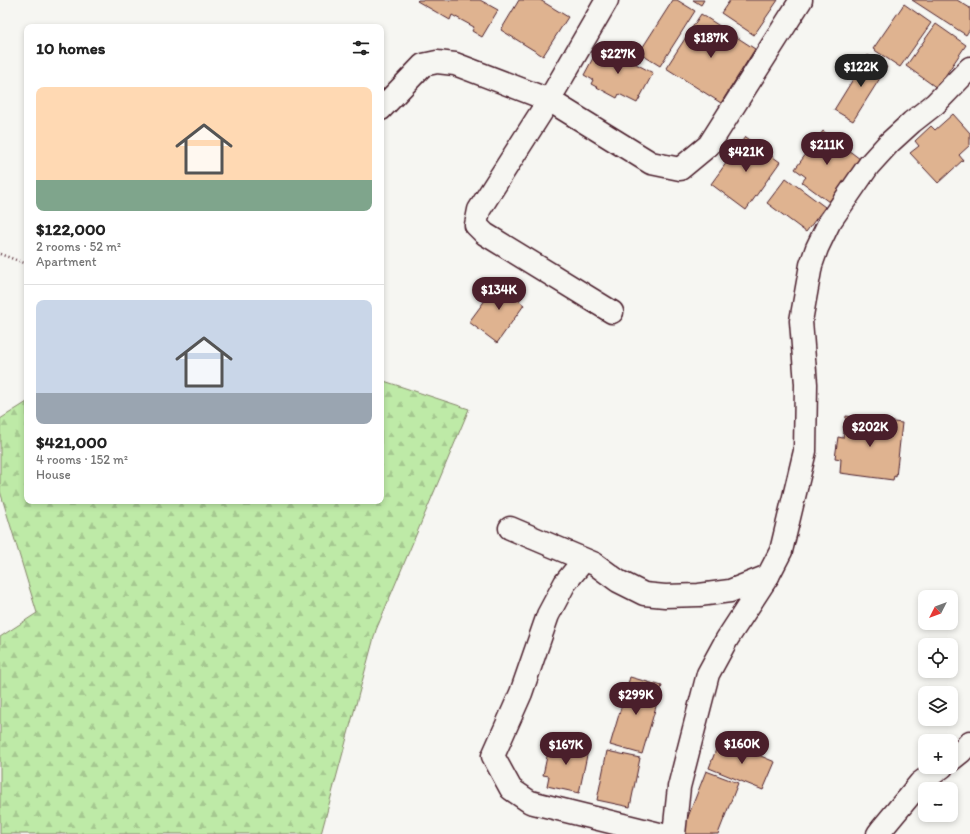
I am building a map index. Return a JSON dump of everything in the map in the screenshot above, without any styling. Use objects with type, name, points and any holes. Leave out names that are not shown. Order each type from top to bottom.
[{"type":"street","points":[[607,0],[549,100],[479,210],[476,225],[486,234],[612,312]]},
{"type":"street","points":[[384,107],[423,64],[437,62],[455,64],[549,100],[651,163],[680,169],[709,145],[801,0]]},
{"type":"street","points":[[674,834],[679,787],[708,674],[727,639],[768,576],[781,551],[805,451],[806,384],[801,321],[811,265],[817,248],[829,223],[870,165],[889,143],[935,104],[970,68]]},
{"type":"street","points":[[510,528],[595,564],[618,581],[644,594],[665,596],[699,595],[730,590],[768,576]]},
{"type":"street","points":[[584,560],[565,583],[548,615],[521,693],[493,756],[511,789],[530,802],[659,834]]},
{"type":"street","points":[[958,754],[970,742]]},
{"type":"street","points":[[878,834],[920,783],[932,774]]},
{"type":"path","points":[[0,254],[24,263]]},
{"type":"green space","points":[[384,381],[469,409],[376,630],[321,834],[0,834],[0,637],[37,613],[0,491],[0,419],[24,404],[24,504],[384,504]]},
{"type":"building","points":[[480,0],[498,10],[482,37],[472,31],[474,27],[452,15],[450,20],[417,1]]},
{"type":"building","points":[[519,0],[540,0],[568,17],[543,56],[501,30]]},
{"type":"building","points":[[673,0],[677,0],[695,11],[660,66],[639,53]]},
{"type":"building","points":[[693,0],[704,0],[701,5]]},
{"type":"building","points":[[730,0],[778,0],[754,35],[721,13]]},
{"type":"building","points":[[912,0],[957,0],[970,8],[970,29],[966,35]]},
{"type":"building","points":[[904,4],[931,23],[900,67],[873,49]]},
{"type":"building","points":[[701,14],[755,49],[721,103],[666,68]]},
{"type":"building","points":[[936,24],[966,45],[937,88],[906,66]]},
{"type":"building","points":[[600,45],[653,73],[637,103],[619,94],[617,98],[591,84],[593,80],[584,75]]},
{"type":"building","points":[[868,55],[887,67],[853,121],[834,110]]},
{"type":"building","points":[[953,114],[970,133],[970,145],[959,155],[963,160],[938,183],[910,153],[919,146],[915,141],[931,126],[935,130]]},
{"type":"building","points":[[823,131],[860,159],[829,202],[802,182],[806,177],[795,169]]},
{"type":"building","points":[[745,137],[780,162],[746,210],[711,184]]},
{"type":"building","points":[[786,178],[825,207],[806,232],[767,203]]},
{"type":"building","points":[[505,279],[525,293],[519,301],[524,305],[497,343],[469,322],[497,284],[499,286]]},
{"type":"building","points":[[846,416],[902,423],[896,477],[894,476],[893,480],[840,473],[841,459],[835,458],[838,437],[843,438]]},
{"type":"building","points":[[630,677],[662,686],[642,754],[610,745]]},
{"type":"building","points":[[557,739],[589,746],[579,793],[547,786],[549,776],[543,775],[548,752],[554,754]]},
{"type":"building","points":[[720,739],[775,762],[763,790],[709,768]]},
{"type":"building","points":[[607,751],[640,758],[630,807],[597,800]]},
{"type":"building","points":[[706,771],[738,783],[718,834],[686,834],[682,832]]}]
